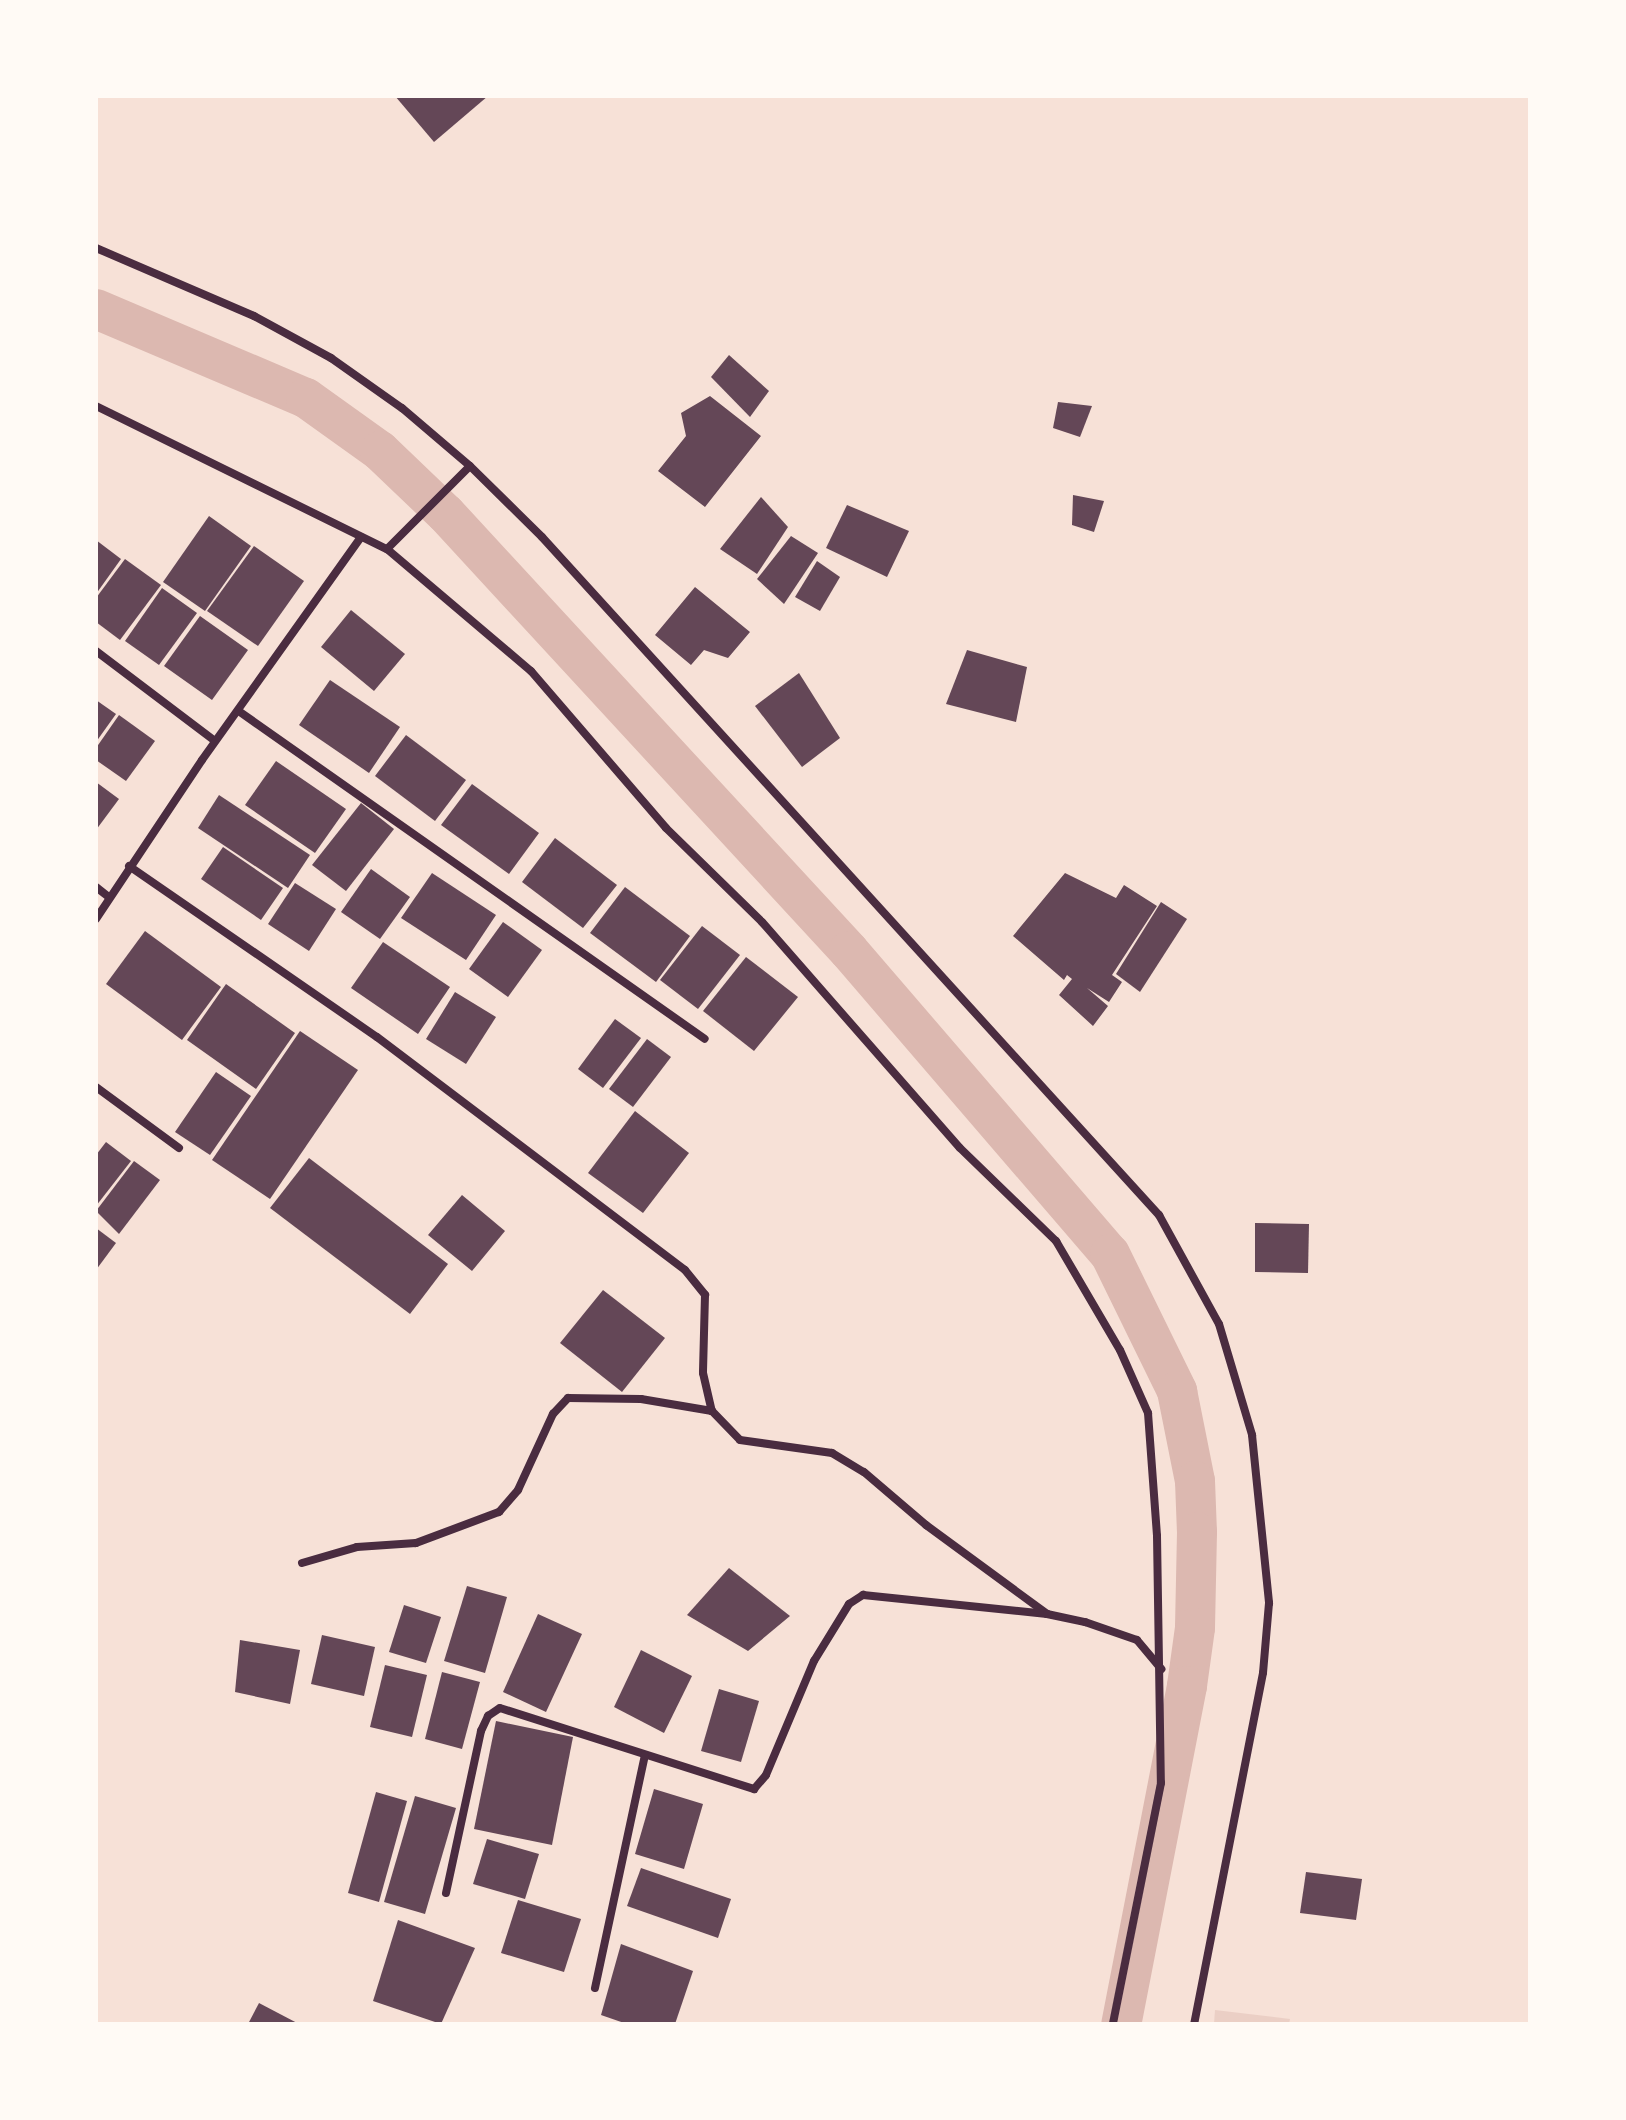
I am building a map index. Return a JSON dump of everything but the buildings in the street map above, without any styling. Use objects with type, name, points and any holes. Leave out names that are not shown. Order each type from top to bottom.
[{"type":"street","points":[[96,248],[254,316],[331,358],[402,408],[470,466],[553,549],[1159,1215],[1219,1324],[1252,1435],[1269,1603],[1263,1673],[1194,2024]]},
{"type":"street","points":[[96,406],[387,549],[531,671],[666,828],[762,922],[960,1148],[1056,1241],[1120,1350],[1148,1413],[1161,1669],[1161,1783],[1113,2024]]},
{"type":"street","points":[[387,549],[449,491],[470,466]]},
{"type":"street","points":[[96,919],[215,741],[240,712],[361,537]]},
{"type":"street","points":[[96,651],[215,741]]},
{"type":"street","points":[[240,712],[705,1039]]},
{"type":"street","points":[[129,866],[377,1037],[685,1270],[705,1295],[703,1373],[712,1411]]},
{"type":"street","points":[[96,887],[109,897]]},
{"type":"street","points":[[96,1087],[179,1148]]},
{"type":"street","points":[[302,1563],[357,1547],[416,1543],[499,1512],[518,1490],[553,1414],[568,1398],[641,1399],[712,1411],[749,1445],[832,1453],[864,1472],[926,1525],[1047,1614]]},
{"type":"street","points":[[446,1893],[488,1716],[510,1708],[728,1783],[759,1787],[814,1661],[849,1604],[863,1595],[1047,1614],[1137,1640],[1161,1669]]},
{"type":"street","points":[[595,1988],[645,1755]]},
{"type":"shaded area","points":[[1215,2010],[1290,2019],[1289,2024],[1214,2024]]},
{"type":"waterway","points":[[96,309],[306,398],[380,451],[446,514],[849,951],[1110,1254],[1177,1391],[1195,1481],[1197,1532],[1195,1628],[1187,1686],[1121,2024]]}]
